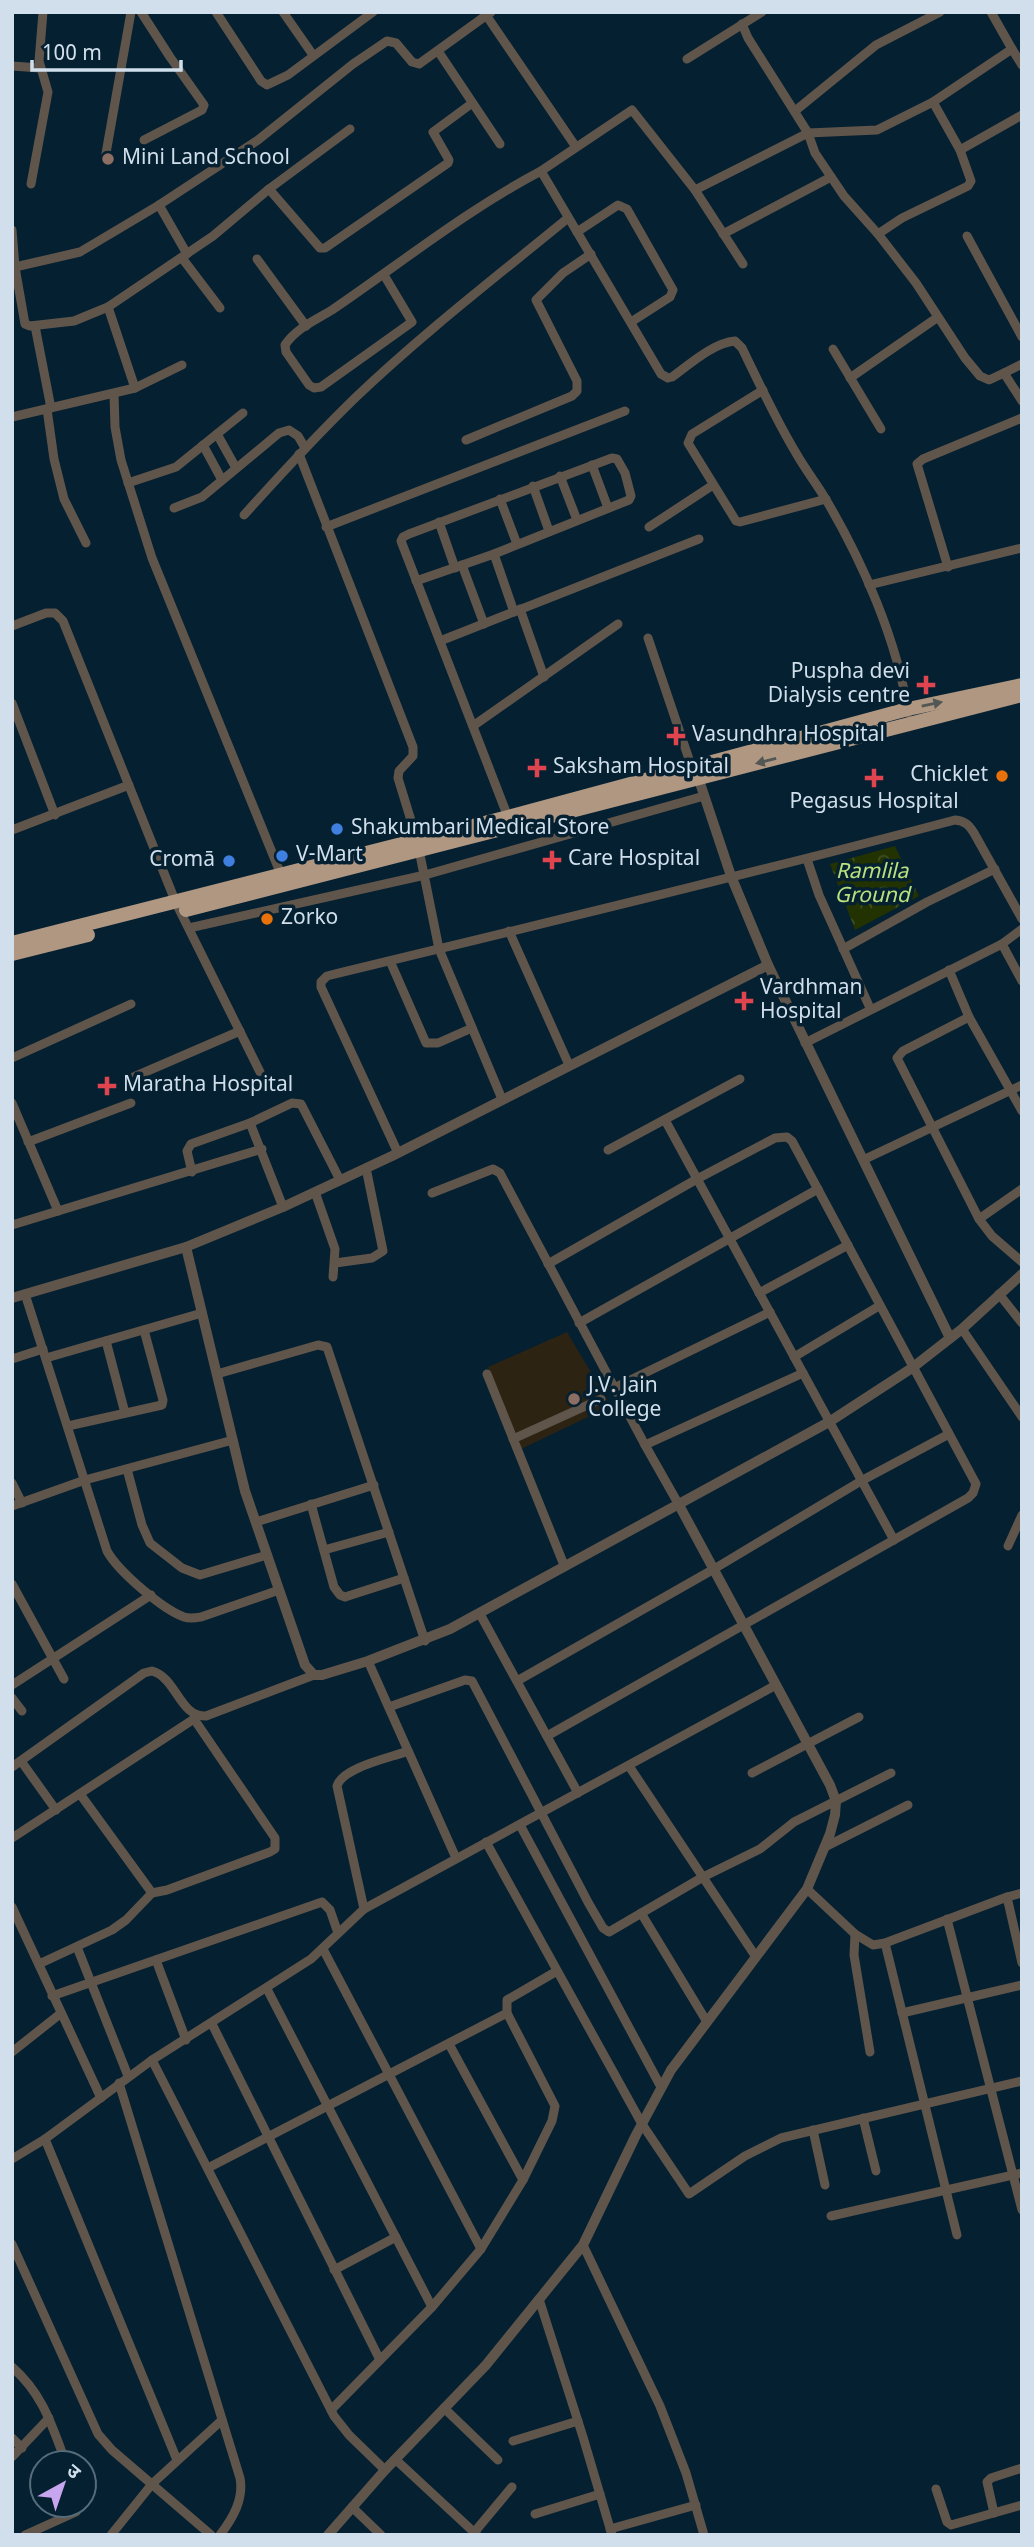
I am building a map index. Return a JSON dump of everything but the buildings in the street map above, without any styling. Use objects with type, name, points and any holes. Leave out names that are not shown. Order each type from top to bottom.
[{"type":"highway","points":[[419,845],[508,817],[1021,696]]},
{"type":"highway","points":[[12,954],[179,907],[695,771],[908,709],[1021,696]]},
{"type":"highway","points":[[12,943],[179,907]]},
{"type":"street","points":[[31,184],[48,92],[40,68],[43,12]]},
{"type":"street","points":[[105,159],[131,12]]},
{"type":"street","points":[[141,12],[204,105],[202,110],[144,140]]},
{"type":"street","points":[[216,12],[265,85],[288,75],[373,12]]},
{"type":"street","points":[[283,12],[313,55]]},
{"type":"street","points":[[352,12],[358,22]]},
{"type":"street","points":[[687,59],[762,12]]},
{"type":"street","points":[[795,111],[876,46],[940,12]]},
{"type":"street","points":[[991,12],[1022,65]]},
{"type":"street","points":[[15,267],[80,252],[159,205],[258,140],[353,64],[387,41],[396,43],[416,65],[487,13],[576,147]]},
{"type":"street","points":[[742,24],[748,38],[808,133],[815,153],[831,177],[916,283],[980,376],[989,380],[1022,364]]},
{"type":"street","points":[[695,190],[808,133],[877,130],[933,102],[1012,48]]},
{"type":"street","points":[[438,51],[500,144]]},
{"type":"street","points":[[12,66],[40,68]]},
{"type":"street","points":[[878,234],[902,218],[968,186],[971,178],[960,150],[933,102]]},
{"type":"street","points":[[269,189],[320,248],[325,248],[448,163],[449,160],[433,132],[471,104]]},
{"type":"street","points":[[384,275],[412,322],[321,387],[314,388],[309,385],[286,352],[288,339],[455,224],[632,110],[695,190],[743,264]]},
{"type":"street","points":[[960,150],[1022,115]]},
{"type":"street","points":[[12,230],[23,319],[30,326],[74,321],[108,307],[214,236],[269,189],[350,129]]},
{"type":"street","points":[[541,171],[643,345],[665,377],[672,377],[711,350],[730,341],[735,341],[742,348],[795,452],[826,499],[869,585],[890,637],[907,697],[911,724]]},
{"type":"street","points":[[723,234],[831,177]]},
{"type":"street","points":[[159,205],[185,256],[220,308]]},
{"type":"street","points":[[577,232],[618,205],[627,209],[673,290],[670,297],[631,322]]},
{"type":"street","points":[[244,515],[302,451],[423,337],[568,218]]},
{"type":"street","points":[[967,236],[1022,337]]},
{"type":"street","points":[[466,440],[572,396],[577,391],[577,381],[536,298],[563,273],[591,254]]},
{"type":"street","points":[[257,259],[306,326]]},
{"type":"street","points":[[108,307],[135,388]]},
{"type":"street","points":[[850,378],[938,317]]},
{"type":"street","points":[[36,326],[54,459],[64,499],[86,543]]},
{"type":"street","points":[[833,349],[881,429]]},
{"type":"street","points":[[12,417],[135,388],[182,365]]},
{"type":"street","points":[[1004,373],[1022,401]]},
{"type":"street","points":[[763,390],[689,436],[688,443],[734,520],[740,522],[826,499]]},
{"type":"street","points":[[114,394],[117,444],[152,558],[283,880]]},
{"type":"street","points":[[326,527],[625,411]]},
{"type":"street","points":[[128,483],[170,470],[243,413]]},
{"type":"street","points":[[948,567],[917,464],[923,459],[1022,418]]},
{"type":"street","points":[[174,508],[202,497],[285,430],[298,436],[326,527],[413,747],[414,756],[398,774],[419,845],[439,949],[502,1098]]},
{"type":"street","points":[[217,434],[236,468]]},
{"type":"street","points":[[204,445],[222,480]]},
{"type":"street","points":[[416,581],[494,554],[631,498],[625,473],[615,458],[439,522],[409,534],[401,541],[416,581],[508,817]]},
{"type":"street","points":[[592,465],[608,508]]},
{"type":"street","points":[[560,476],[577,520]]},
{"type":"street","points":[[649,527],[713,485]]},
{"type":"street","points":[[533,486],[549,531]]},
{"type":"street","points":[[500,499],[517,544]]},
{"type":"street","points":[[439,522],[484,624]]},
{"type":"street","points":[[440,641],[699,539]]},
{"type":"street","points":[[869,585],[1022,548]]},
{"type":"street","points":[[494,554],[544,677]]},
{"type":"street","points":[[12,626],[46,613],[60,616],[179,907],[260,1072]]},
{"type":"street","points":[[473,726],[618,624]]},
{"type":"street","points":[[648,638],[731,876],[768,964],[950,1338]]},
{"type":"street","points":[[12,703],[55,815]]},
{"type":"street","points":[[12,736],[23,732]]},
{"type":"street","points":[[12,830],[129,785]]},
{"type":"street","points":[[189,928],[425,875],[704,796]]},
{"type":"street","points":[[398,1153],[321,987],[321,982],[327,976],[807,859],[955,820],[969,825],[1022,919]]},
{"type":"street","points":[[807,859],[870,1008]]},
{"type":"street","points":[[843,949],[927,902],[995,869]]},
{"type":"street","points":[[805,1043],[1002,944],[1022,929]]},
{"type":"street","points":[[509,931],[569,1065]]},
{"type":"street","points":[[1002,944],[1022,981]]},
{"type":"street","points":[[390,961],[426,1043],[438,1043],[472,1028]]},
{"type":"street","points":[[12,1298],[186,1247],[283,1207],[398,1153],[768,964]]},
{"type":"street","points":[[950,971],[970,1017],[1022,1111]]},
{"type":"street","points":[[12,1058],[131,1004]]},
{"type":"street","points":[[970,1017],[898,1054],[899,1062],[979,1219],[992,1236],[1022,1262]]},
{"type":"street","points":[[129,1079],[240,1031]]},
{"type":"street","points":[[608,1150],[740,1079]]},
{"type":"street","points":[[863,1160],[934,1129],[1022,1085]]},
{"type":"street","points":[[12,1103],[58,1211]]},
{"type":"street","points":[[28,1142],[131,1103]]},
{"type":"street","points":[[192,1172],[187,1151],[191,1144],[292,1103],[301,1104],[340,1180]]},
{"type":"street","points":[[665,1120],[894,1541]]},
{"type":"street","points":[[250,1122],[283,1207]]},
{"type":"street","points":[[547,1736],[894,1541],[973,1493],[976,1484],[792,1141],[782,1136],[697,1179],[548,1264]]},
{"type":"street","points":[[12,1225],[262,1149]]},
{"type":"street","points":[[335,1263],[372,1258],[383,1251],[366,1168]]},
{"type":"street","points":[[328,2535],[395,2459],[486,2365],[583,2245],[671,2070],[807,1889],[835,1815],[836,1801],[830,1784],[497,1170],[489,1170],[432,1193]]},
{"type":"street","points":[[579,1323],[818,1189]]},
{"type":"street","points":[[979,1219],[1022,1189]]},
{"type":"street","points":[[315,1192],[335,1249],[332,1277]]},
{"type":"street","points":[[759,1293],[848,1245]]},
{"type":"street","points":[[186,1247],[245,1491],[305,1665],[314,1675]]},
{"type":"street","points":[[12,1838],[196,1718],[314,1675],[368,1661],[425,1641],[480,1614],[829,1422],[912,1368],[962,1329],[1022,1274]]},
{"type":"street","points":[[25,1294],[107,1551],[113,1562],[174,1612],[191,1619],[201,1618],[279,1590]]},
{"type":"street","points":[[999,1294],[1022,1323]]},
{"type":"street","points":[[794,1357],[879,1306]]},
{"type":"street","points":[[614,1388],[769,1312]]},
{"type":"street","points":[[12,1359],[106,1341],[202,1313]]},
{"type":"street","points":[[962,1329],[1022,1417]]},
{"type":"street","points":[[68,1426],[163,1402],[144,1330]]},
{"type":"street","points":[[106,1341],[125,1413]]},
{"type":"street","points":[[217,1374],[318,1345],[327,1347],[425,1641]]},
{"type":"street","points":[[645,1445],[803,1373]]},
{"type":"street","points":[[487,1374],[564,1566]]},
{"type":"street","points":[[513,1439],[601,1399]]},
{"type":"street","points":[[517,1681],[714,1569],[861,1481],[948,1434]]},
{"type":"street","points":[[12,1483],[17,1504],[85,1480],[233,1440]]},
{"type":"street","points":[[127,1469],[145,1534],[159,1552],[182,1568],[200,1575],[267,1555]]},
{"type":"street","points":[[256,1522],[374,1485]]},
{"type":"street","points":[[311,1504],[334,1587],[340,1595],[345,1597],[404,1578]]},
{"type":"street","points":[[1008,1546],[1022,1515]]},
{"type":"street","points":[[324,1550],[389,1532]]},
{"type":"street","points":[[12,1584],[64,1679]]},
{"type":"street","points":[[12,1685],[151,1595]]},
{"type":"street","points":[[480,1614],[579,1793]]},
{"type":"street","points":[[368,1661],[456,1858]]},
{"type":"street","points":[[12,1767],[145,1673],[160,1673],[196,1718],[277,1843],[275,1849],[270,1852],[152,1893],[119,1925],[38,1965]]},
{"type":"street","points":[[389,1707],[469,1679],[474,1684],[606,1931],[612,1931],[703,1877],[760,1849],[785,1828],[891,1773]]},
{"type":"street","points":[[12,2159],[45,2139],[152,2060],[267,1989],[323,1949],[364,1909],[776,1685]]},
{"type":"street","points":[[12,1698],[22,1712]]},
{"type":"street","points":[[752,1773],[859,1717]]},
{"type":"street","points":[[364,1909],[339,1794],[339,1781],[348,1772],[408,1751]]},
{"type":"street","points":[[21,1761],[56,1810]]},
{"type":"street","points":[[629,1766],[756,1956]]},
{"type":"street","points":[[80,1794],[152,1893]]},
{"type":"street","points":[[825,1847],[908,1805]]},
{"type":"street","points":[[520,1825],[662,2087]]},
{"type":"street","points":[[486,1842],[642,2124],[689,2194],[765,2145],[813,2130],[1022,2081]]},
{"type":"street","points":[[807,1889],[855,1934],[873,1945],[1022,1893]]},
{"type":"street","points":[[1007,1897],[1022,1963]]},
{"type":"street","points":[[52,1996],[322,1902],[330,1910],[338,1933]]},
{"type":"street","points":[[12,1907],[101,2098]]},
{"type":"street","points":[[641,1913],[707,2022]]},
{"type":"street","points":[[947,1919],[990,2089],[1017,2175],[1022,2210]]},
{"type":"street","points":[[855,1934],[854,1955],[870,2052]]},
{"type":"street","points":[[885,1943],[957,2235]]},
{"type":"street","points":[[77,1947],[128,2077]]},
{"type":"street","points":[[323,1949],[481,2249]]},
{"type":"street","points":[[156,1960],[186,2040]]},
{"type":"street","points":[[331,2410],[432,2307],[481,2249],[523,2180],[552,2121],[555,2106],[505,2006],[507,2000],[557,1971]]},
{"type":"street","points":[[902,2013],[1022,1985]]},
{"type":"street","points":[[267,1989],[432,2307]]},
{"type":"street","points":[[208,2168],[507,2013]]},
{"type":"street","points":[[12,2052],[60,2014]]},
{"type":"street","points":[[212,2024],[380,2360]]},
{"type":"street","points":[[449,2044],[523,2180]]},
{"type":"street","points":[[152,2060],[331,2410],[349,2435],[385,2470]]},
{"type":"street","points":[[119,2083],[240,2478],[241,2494],[220,2535]]},
{"type":"street","points":[[863,2118],[876,2171]]},
{"type":"street","points":[[813,2130],[825,2185]]},
{"type":"street","points":[[45,2139],[177,2460]]},
{"type":"street","points":[[831,2216],[1017,2175]]},
{"type":"street","points":[[334,2270],[396,2237]]},
{"type":"street","points":[[12,2245],[98,2434],[211,2535]]},
{"type":"street","points":[[583,2245],[660,2406],[687,2473],[705,2535]]},
{"type":"street","points":[[539,2299],[611,2532],[696,2505]]},
{"type":"street","points":[[12,2367],[28,2381],[49,2418],[61,2449]]},
{"type":"street","points":[[444,2408],[498,2460]]},
{"type":"street","points":[[12,2456],[49,2418]]},
{"type":"street","points":[[111,2535],[152,2484],[222,2420]]},
{"type":"street","points":[[513,2441],[578,2421]]},
{"type":"street","points":[[12,2438],[22,2448]]},
{"type":"street","points":[[395,2459],[474,2534],[512,2487]]},
{"type":"street","points":[[995,2513],[987,2482],[991,2477],[1022,2469]]},
{"type":"street","points":[[936,2489],[947,2522],[951,2525],[1022,2505]]},
{"type":"street","points":[[535,2514],[600,2494]]},
{"type":"street","points":[[352,2507],[381,2535]]},
{"type":"street","points":[[31,2533],[61,2519]]},
{"type":"shaded area","points":[[567,1332],[611,1406],[521,1449],[488,1367]]},
{"type":"green space","name":"Ramlila Ground","points":[[895,846],[919,896],[855,930],[830,864]]},
{"type":"place","name":"Mini Land School","points":[[108,159]]},
{"type":"place","name":"Puspha devi Dialysis centre","points":[[926,685]]},
{"type":"place","name":"Vasundhra Hospital","points":[[676,736]]},
{"type":"place","name":"Saksham Hospital","points":[[537,768]]},
{"type":"place","name":"Chicklet","points":[[1002,776]]},
{"type":"place","name":"Pegasus Hospital","points":[[874,778]]},
{"type":"place","name":"Shakumbari Medical Store","points":[[337,829]]},
{"type":"place","name":"V-Mart","points":[[282,856]]},
{"type":"place","name":"Care Hospital","points":[[552,860]]},
{"type":"place","name":"Cromā","points":[[229,861]]},
{"type":"place","name":"Zorko","points":[[267,919]]},
{"type":"place","name":"Vardhman Hospital","points":[[744,1001]]},
{"type":"place","name":"Maratha Hospital","points":[[107,1086]]},
{"type":"place","name":"J.V. Jain College","points":[[574,1399]]}]
